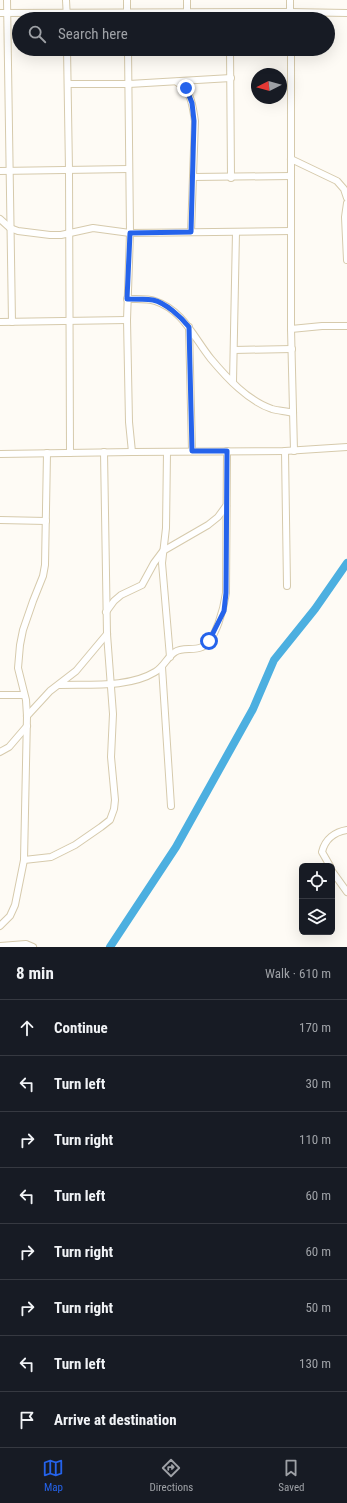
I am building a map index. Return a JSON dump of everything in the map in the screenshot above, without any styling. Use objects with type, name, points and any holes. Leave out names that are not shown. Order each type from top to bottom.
[{"type":"street","points":[[7,0],[3,13],[8,87],[12,322]]},
{"type":"street","points":[[66,0],[67,12]]},
{"type":"street","points":[[127,0],[127,12],[290,12],[290,0]]},
{"type":"street","points":[[187,0],[187,12]]},
{"type":"street","points":[[335,13],[347,13]]},
{"type":"street","points":[[67,56],[70,453]]},
{"type":"street","points":[[128,56],[130,233],[127,320],[129,422],[132,452]]},
{"type":"street","points":[[230,56],[231,178]]},
{"type":"street","points":[[291,56],[291,329],[294,451]]},
{"type":"street","points":[[68,84],[129,84],[231,78]]},
{"type":"street","points":[[177,82],[186,88],[192,103],[194,121],[191,232]]},
{"type":"street","points":[[0,87],[8,87]]},
{"type":"street","points":[[291,160],[337,181],[341,184],[347,198]]},
{"type":"street","points":[[0,171],[129,169]]},
{"type":"street","points":[[193,177],[231,178],[290,176]]},
{"type":"street","points":[[347,203],[345,216],[347,260]]},
{"type":"street","points":[[0,219],[10,228],[39,235],[61,235],[93,228],[130,233],[291,231]]},
{"type":"street","points":[[234,382],[236,232]]},
{"type":"street","points":[[127,299],[154,300],[170,309],[189,327],[211,359],[252,398],[272,408],[293,413]]},
{"type":"street","points":[[0,322],[127,320]]},
{"type":"street","points":[[291,329],[322,326],[347,326]]},
{"type":"street","points":[[189,327],[192,451]]},
{"type":"street","points":[[234,350],[292,349]]},
{"type":"street","points":[[0,454],[294,451],[347,447]]},
{"type":"street","points":[[59,685],[111,684],[141,678],[162,667],[176,651],[202,647],[209,641],[224,611],[227,577],[227,451]]},
{"type":"street","points":[[285,451],[287,586]]},
{"type":"street","points":[[24,860],[51,857],[75,845],[110,820],[114,809],[115,800],[111,757],[113,714],[106,612],[104,452]]},
{"type":"street","points":[[167,452],[166,528],[162,578],[170,657]]},
{"type":"street","points":[[0,926],[10,916],[15,905],[24,860],[27,716],[18,668],[23,630],[43,576],[46,521],[47,453]]},
{"type":"street","points":[[106,612],[117,598],[142,585],[154,563],[163,551],[208,525],[218,517],[226,506]]},
{"type":"street","points":[[0,520],[46,521]]},
{"type":"street","points":[[27,716],[42,700],[76,672],[107,634]]},
{"type":"street","points":[[162,667],[171,806]]},
{"type":"street","points":[[0,695],[24,695]]},
{"type":"street","points":[[0,752],[9,747],[27,726]]},
{"type":"street","points":[[328,863],[322,852],[324,845],[331,836],[339,831],[347,830]]},
{"type":"street","points":[[335,875],[347,892]]},
{"type":"street","points":[[0,946],[26,944],[33,947]]},
{"type":"waterway","points":[[110,947],[176,847],[253,709],[274,660],[315,609],[347,563]]},
{"type":"route","points":[[186,88],[192,103],[194,121],[191,232],[130,233],[127,299],[154,300],[170,309],[189,327],[192,451],[227,451],[226,593],[224,611],[209,641]]}]
